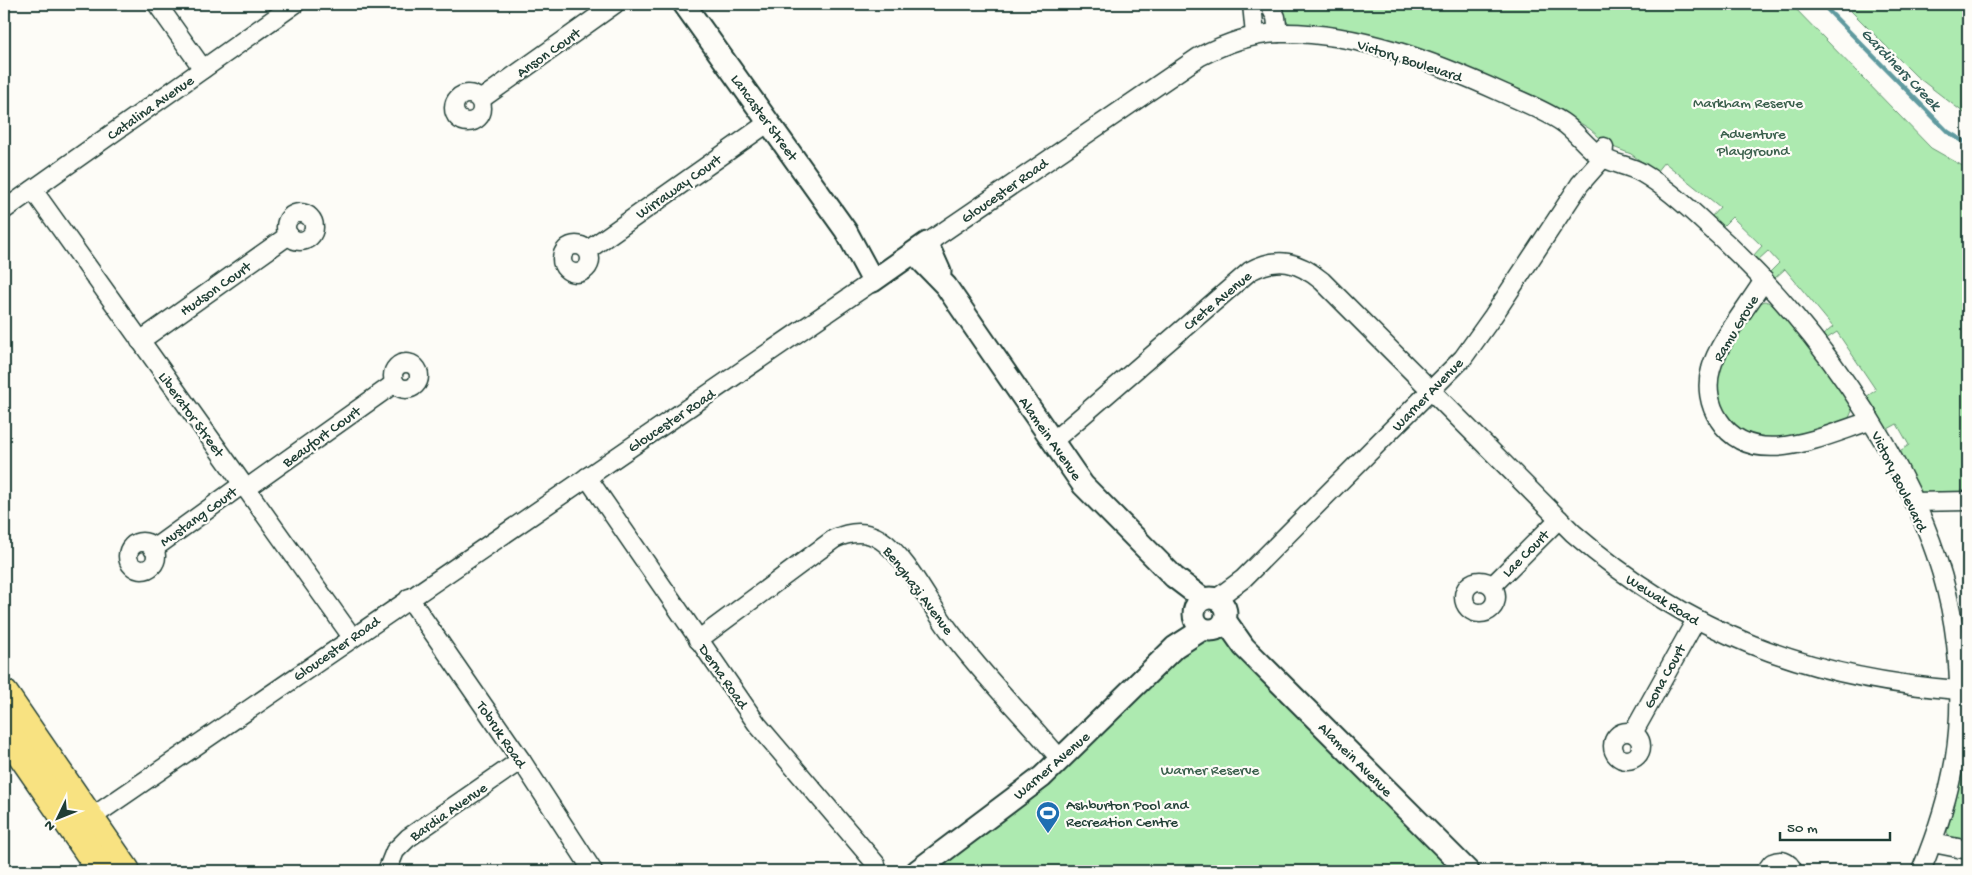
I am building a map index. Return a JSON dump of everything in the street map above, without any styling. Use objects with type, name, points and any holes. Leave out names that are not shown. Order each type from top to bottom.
[{"type":"main road","points":[[4,694],[82,824],[102,871]]},
{"type":"main road","points":[[4,730],[82,824],[126,871]]},
{"type":"street","points":[[157,4],[204,69]]},
{"type":"street","name":"Catalina Avenue","points":[[4,210],[295,4]]},
{"type":"street","name":"Anson Court","points":[[480,100],[616,4]]},
{"type":"street","name":"Lancaster Street","points":[[684,4],[878,277]]},
{"type":"street","points":[[1252,4],[1255,35]]},
{"type":"street","points":[[1269,4],[1274,10],[1278,33]]},
{"type":"street","name":"Gloucester Road","points":[[82,824],[1199,57],[1233,41],[1255,35],[1278,33]]},
{"type":"street","name":"Victory Boulevard","points":[[1278,33],[1329,36],[1397,52],[1458,74],[1564,123],[1584,130],[1601,153],[1628,158],[1642,173],[1696,214],[1764,280],[1820,346],[1870,421],[1913,502],[1940,571],[1952,615],[1962,701],[1955,766],[1933,843],[1921,871]]},
{"type":"street","name":"Wirraway Court","points":[[588,250],[769,122]]},
{"type":"street","name":"Warner Avenue","points":[[917,871],[1031,786],[1061,760],[1463,358],[1601,153]]},
{"type":"street","name":"Liberator Street","points":[[33,190],[352,637]]},
{"type":"street","name":"Hudson Court","points":[[140,341],[289,235]]},
{"type":"street","name":"Alamein Avenue","points":[[920,248],[1083,485],[1209,614],[1468,871]]},
{"type":"street","name":"Crete Avenue","points":[[1053,441],[1250,271],[1270,263],[1291,263],[1310,271],[1431,390]]},
{"type":"street","name":"Ramu Grove","points":[[1764,280],[1728,337],[1711,369],[1708,382],[1711,404],[1725,428],[1749,444],[1771,448],[1790,445],[1870,421]]},
{"type":"street","name":"Beaufort Court","points":[[245,487],[395,383]]},
{"type":"street","name":"Wewak Road","points":[[1431,390],[1584,543],[1630,579],[1696,620],[1750,645],[1803,664],[1962,701]]},
{"type":"street","name":"Derna Road","points":[[587,477],[768,739],[876,864]]},
{"type":"street","name":"Mustang Court","points":[[153,548],[245,487]]},
{"type":"street","points":[[1913,502],[1965,502]]},
{"type":"street","points":[[1922,521],[1965,502]]},
{"type":"street","name":"Lae Court","points":[[1492,586],[1559,519]]},
{"type":"street","name":"Benghazi Avenue","points":[[698,640],[834,539],[851,533],[870,534],[895,552],[950,631],[1061,760]]},
{"type":"street","name":"Tobruk Road","points":[[409,598],[521,760],[593,871]]},
{"type":"street","name":"Gona Court","points":[[1633,733],[1696,620]]},
{"type":"street","name":"Bardia Avenue","points":[[387,871],[395,851],[408,838],[521,760]]},
{"type":"street","points":[[1933,843],[1968,850]]},
{"type":"street","points":[[1766,871],[1772,863],[1781,861],[1788,864],[1794,871]]},
{"type":"green space","name":"Markham Reserve","points":[[1275,4],[1791,4],[1931,148],[1968,169],[1968,493],[1922,494],[1920,492],[1898,452],[1909,445],[1897,424],[1886,430],[1866,397],[1876,390],[1837,332],[1826,339],[1823,335],[1833,327],[1785,269],[1775,278],[1769,273],[1779,263],[1768,251],[1758,260],[1753,256],[1762,246],[1732,217],[1722,227],[1711,217],[1720,207],[1664,162],[1656,172],[1631,154],[1608,145],[1590,129],[1572,118],[1506,84],[1471,69],[1336,29],[1291,24],[1284,20]]},
{"type":"green space","points":[[1844,4],[1968,4],[1968,116],[1916,76]]},
{"type":"green space","points":[[1765,301],[1774,306],[1799,332],[1827,368],[1852,411],[1848,420],[1797,436],[1779,439],[1762,439],[1747,435],[1734,425],[1723,409],[1719,398],[1716,380],[1718,368],[1738,332],[1758,304]]},
{"type":"green space","name":"Warner Reserve","points":[[1208,634],[1228,641],[1457,871],[930,871],[1187,646]]},
{"type":"green space","points":[[1968,722],[1968,843],[1952,840],[1947,832],[1963,769]]},
{"type":"waterway","name":"Gardiners Creek","points":[[1822,4],[1948,132],[1968,144]]},
{"type":"place","name":"Ashburton Pool and Recreation Centre","points":[[1048,834]]},
{"type":"park label","name":"Adventure Playground","points":[[1753,142]]}]
